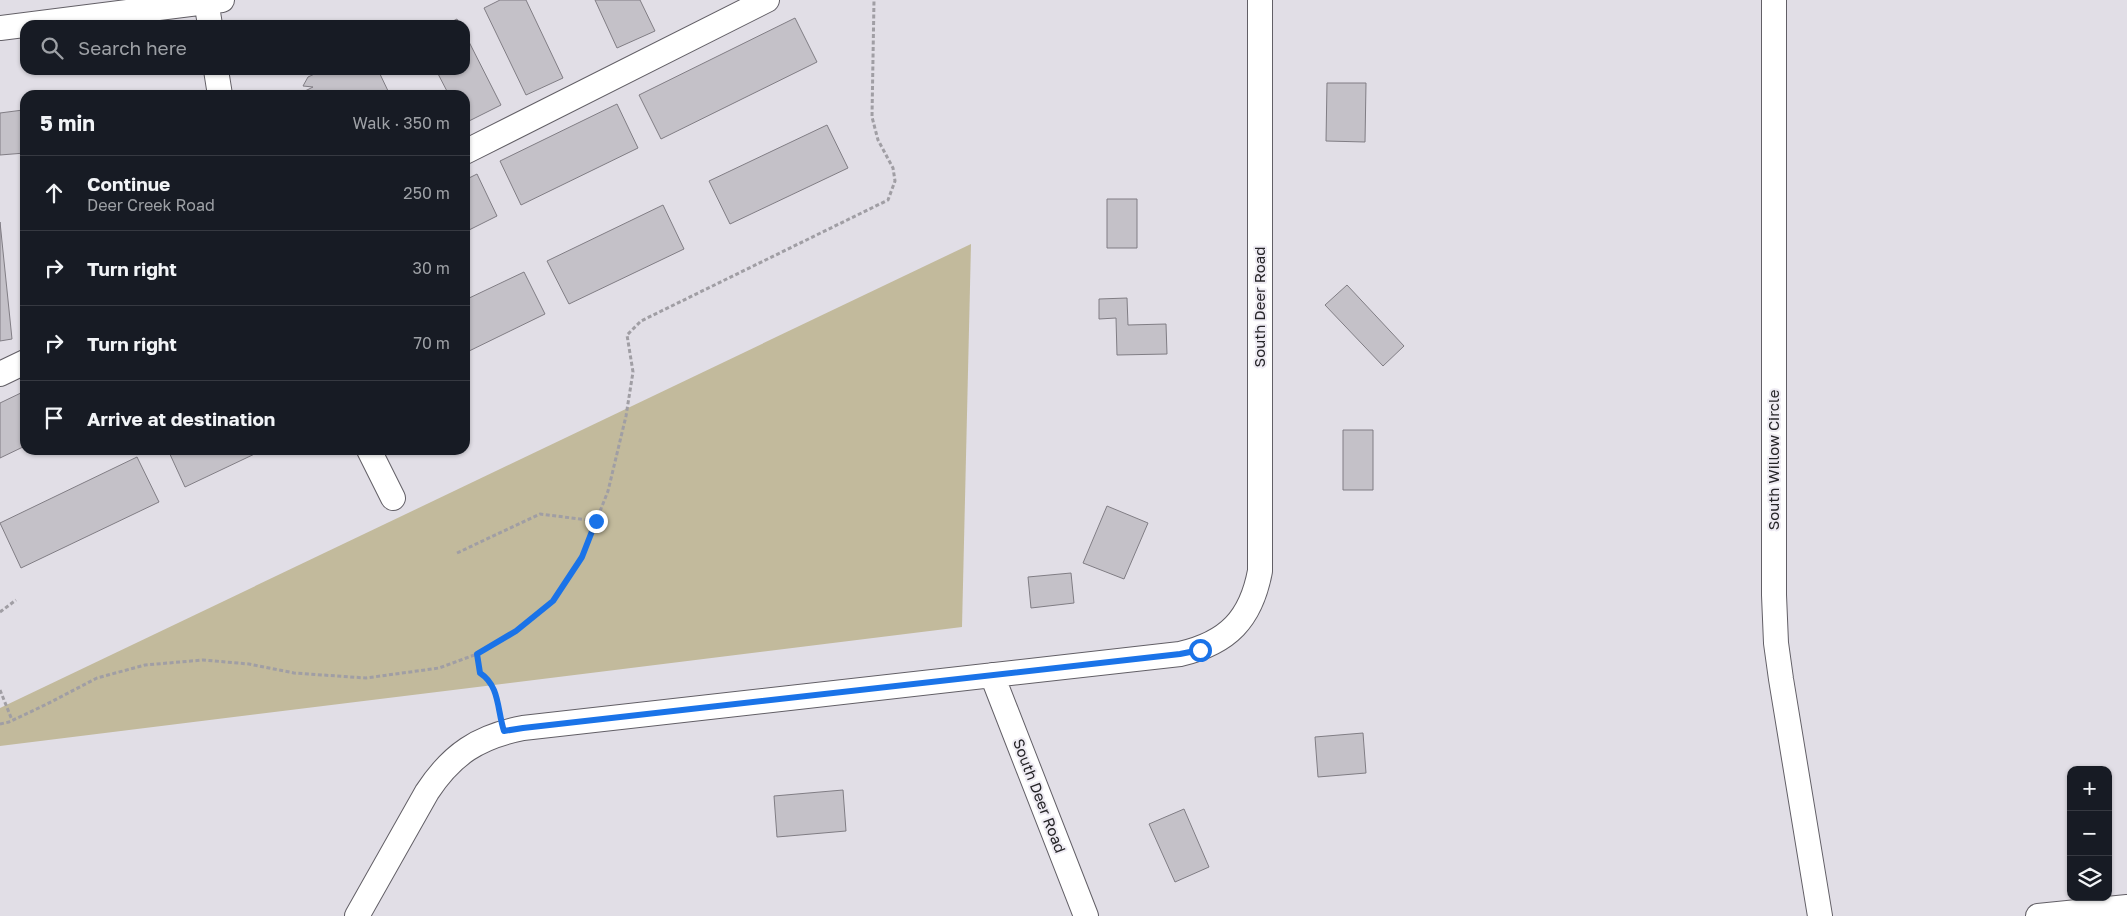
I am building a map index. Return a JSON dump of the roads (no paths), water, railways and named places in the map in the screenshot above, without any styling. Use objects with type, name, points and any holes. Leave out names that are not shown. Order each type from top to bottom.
[{"type":"street","points":[[470,149],[767,0]]},
{"type":"street","name":"South Deer Road","points":[[358,916],[427,792],[440,773],[456,756],[477,742],[504,731],[1180,654],[1200,650],[1219,640],[1235,627],[1247,611],[1256,592],[1260,564],[1260,0]]},
{"type":"street","name":"South Willow Circle","points":[[1774,0],[1774,595],[1776,643],[1820,916]]},
{"type":"street","points":[[80,20],[211,7]]},
{"type":"street","points":[[0,28],[20,26]]},
{"type":"street","points":[[217,75],[219,90]]},
{"type":"street","points":[[0,374],[20,364]]},
{"type":"street","points":[[372,455],[393,498]]},
{"type":"street","name":"South Deer Road","points":[[992,676],[1086,916]]},
{"type":"street","points":[[2038,916],[2127,907]]}]
